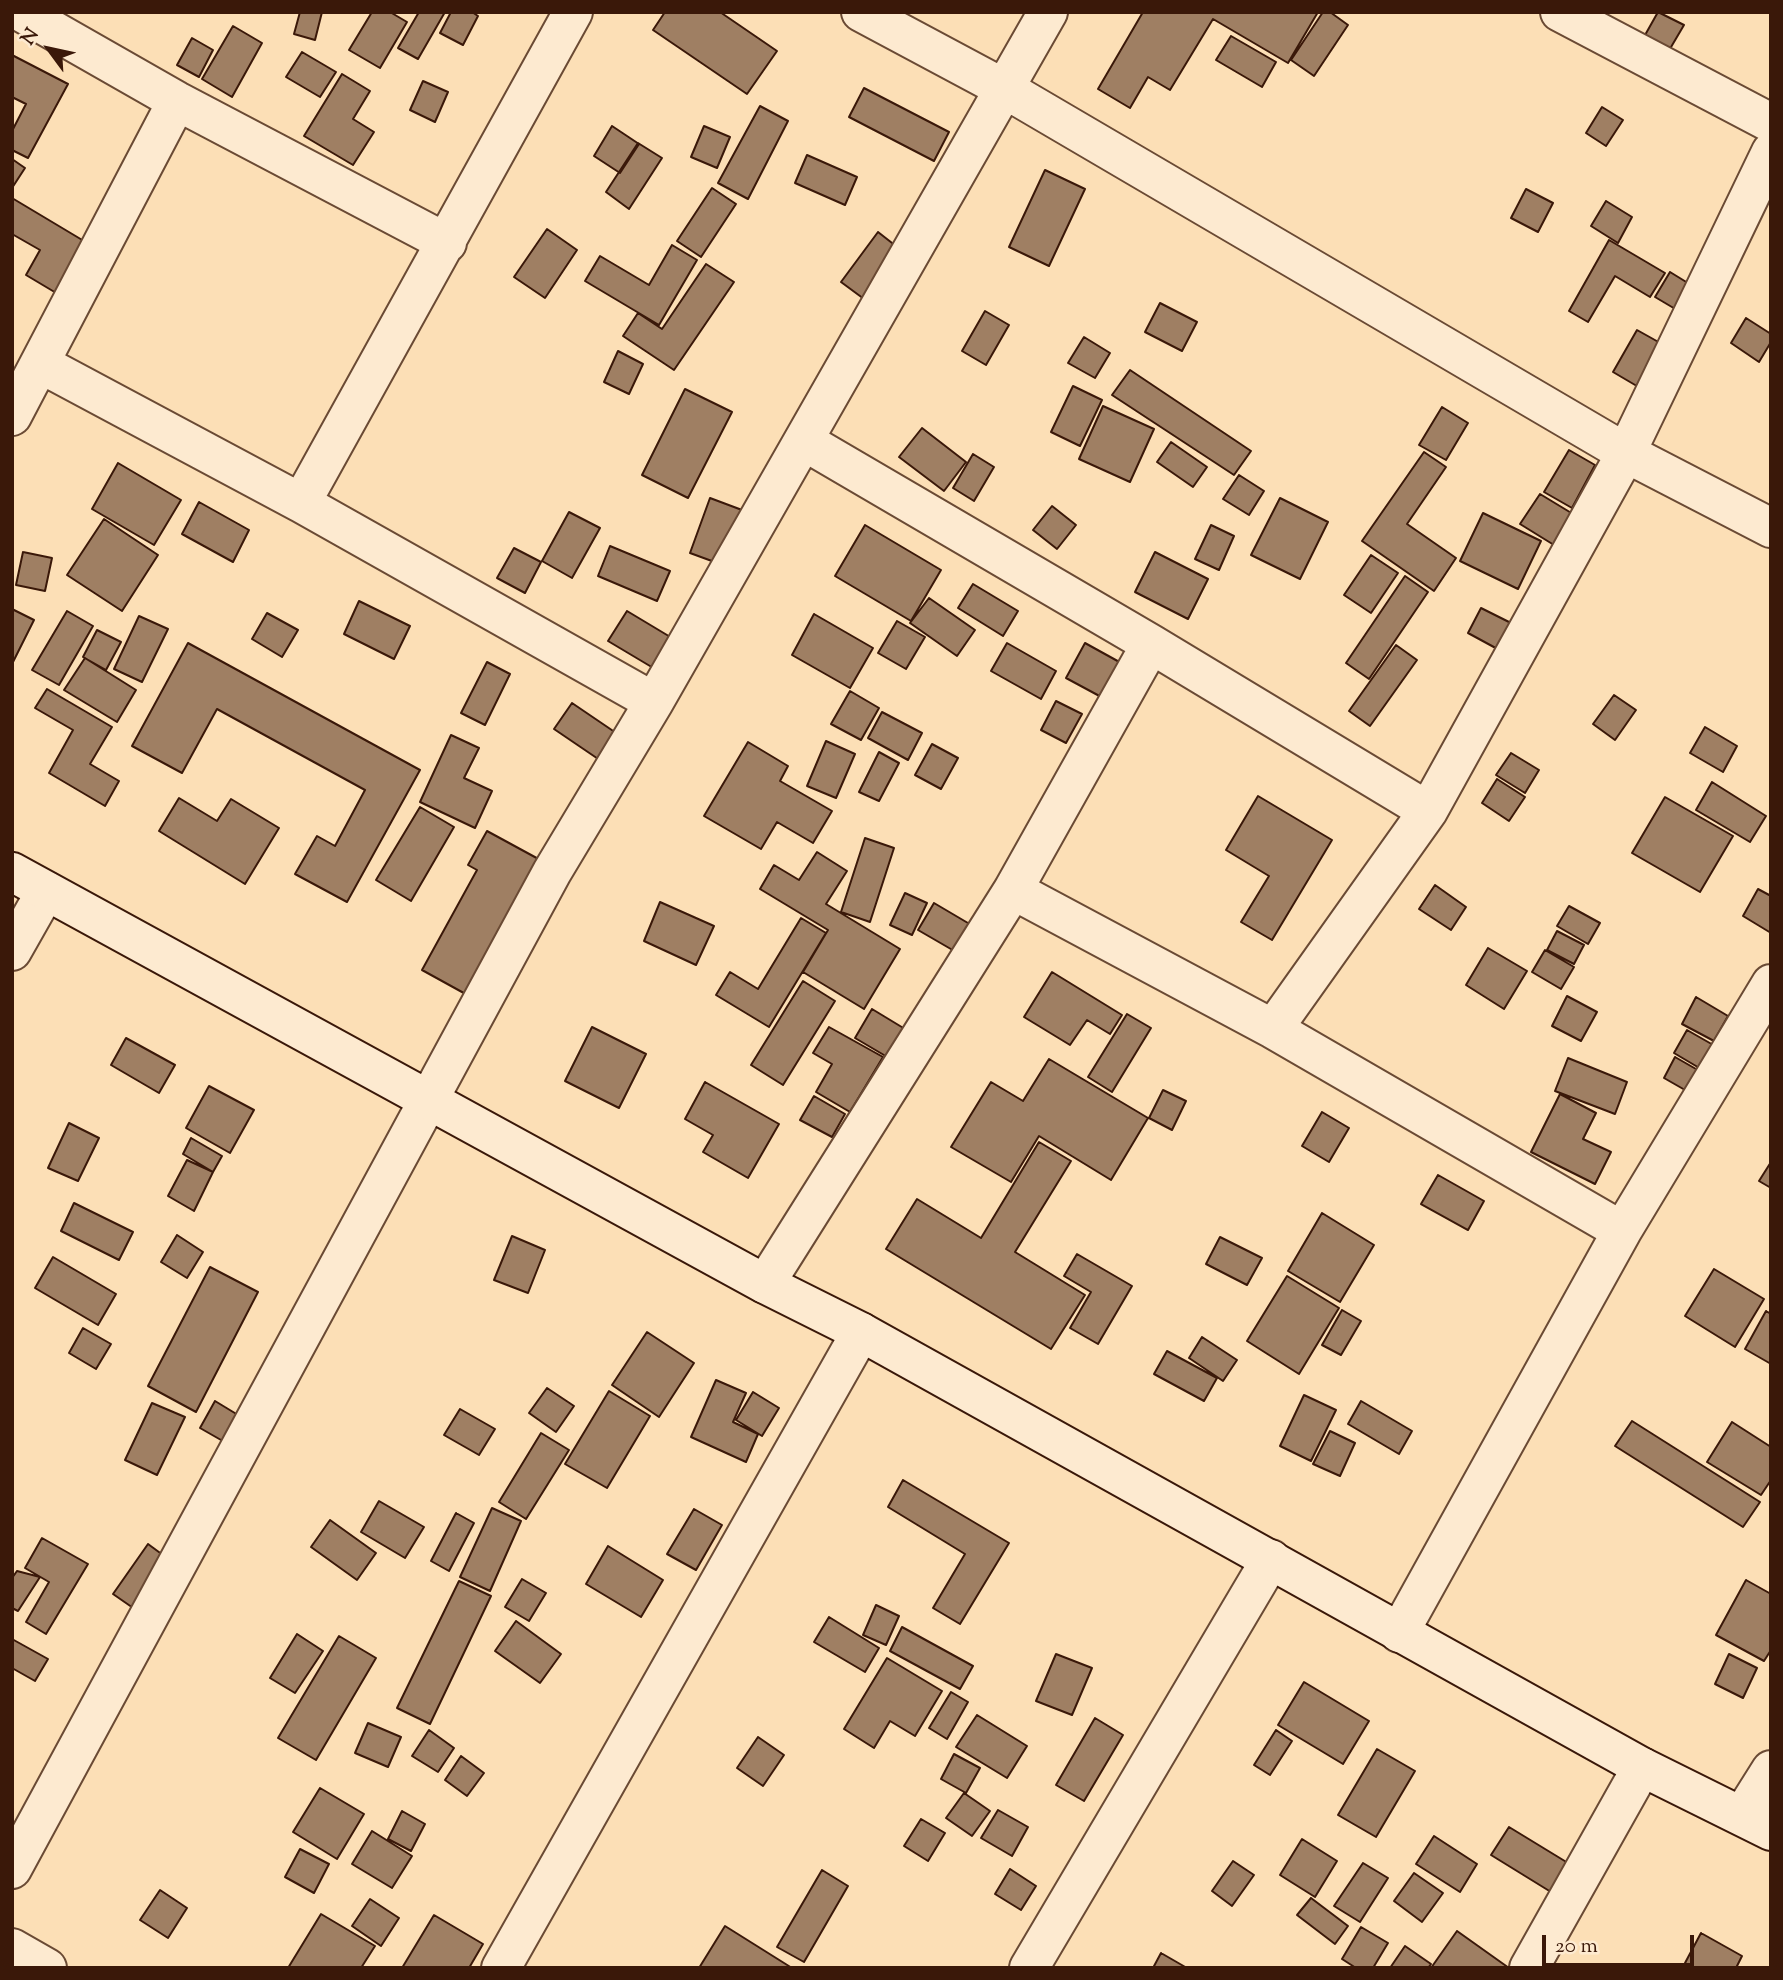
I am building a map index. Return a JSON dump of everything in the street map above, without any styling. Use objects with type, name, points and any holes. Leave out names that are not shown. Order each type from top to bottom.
[{"type":"street","points":[[21,12],[177,101],[447,243]]},
{"type":"street","points":[[301,503],[573,12]]},
{"type":"street","points":[[861,12],[1005,89],[1626,453],[1771,528]]},
{"type":"street","points":[[12,1869],[427,1098],[552,872],[654,702],[1048,12]]},
{"type":"street","points":[[1560,12],[1771,123]]},
{"type":"street","points":[[12,416],[177,101]]},
{"type":"street","points":[[1273,1029],[1428,811],[1626,453],[1771,152]]},
{"type":"street","points":[[41,364],[301,503],[654,702]]},
{"type":"street","points":[[804,440],[1428,811]]},
{"type":"street","points":[[765,1283],[1013,890],[1151,644]]},
{"type":"street","points":[[12,872],[765,1283],[861,1332],[1642,1767],[1757,1824],[1771,1770]]},
{"type":"street","points":[[1013,890],[1273,1029],[1622,1231]]},
{"type":"street","points":[[12,951],[46,891]]},
{"type":"street","points":[[1399,1633],[1622,1231],[1771,984]]},
{"type":"street","points":[[501,1968],[861,1332]]},
{"type":"street","points":[[1029,1968],[1271,1559]]},
{"type":"street","points":[[1529,1968],[1642,1767]]},
{"type":"street","points":[[12,1948],[47,1968]]},
{"type":"building","points":[[300,12],[322,12],[315,40],[294,34]]},
{"type":"building","points":[[372,12],[390,12],[407,22],[380,68],[349,50]]},
{"type":"building","points":[[419,12],[445,12],[418,59],[398,48]]},
{"type":"building","points":[[451,12],[472,12],[478,16],[463,45],[440,33]]},
{"type":"building","points":[[665,12],[720,12],[777,51],[747,94],[653,30]]},
{"type":"building","points":[[1143,12],[1318,12],[1288,63],[1213,19],[1170,90],[1148,77],[1130,108],[1098,89]]},
{"type":"building","points":[[1323,12],[1330,12],[1348,25],[1314,76],[1291,60]]},
{"type":"building","points":[[1658,12],[1684,25],[1664,59],[1640,44]]},
{"type":"building","points":[[233,26],[262,43],[232,97],[202,79]]},
{"type":"building","points":[[1231,36],[1276,62],[1262,87],[1216,60]]},
{"type":"building","points":[[192,38],[213,50],[199,77],[177,65]]},
{"type":"building","points":[[302,52],[336,72],[320,97],[286,77]]},
{"type":"building","points":[[12,55],[68,84],[28,158],[12,150],[12,131],[26,104],[12,97]]},
{"type":"building","points":[[342,74],[370,91],[353,119],[374,132],[353,165],[304,136]]},
{"type":"building","points":[[423,81],[448,92],[435,122],[410,110]]},
{"type":"building","points":[[864,88],[949,132],[934,161],[849,117]]},
{"type":"building","points":[[760,106],[788,121],[748,199],[718,183]]},
{"type":"building","points":[[1602,107],[1623,120],[1606,146],[1586,133]]},
{"type":"building","points":[[612,126],[639,144],[620,173],[594,156]]},
{"type":"building","points":[[704,126],[730,137],[717,168],[691,157]]},
{"type":"building","points":[[638,143],[662,158],[629,209],[606,192]]},
{"type":"building","points":[[807,155],[857,177],[845,205],[795,183]]},
{"type":"building","points":[[12,159],[25,168],[12,188]]},
{"type":"building","points":[[1045,170],[1085,189],[1049,266],[1009,247]]},
{"type":"building","points":[[712,188],[736,204],[701,257],[677,241]]},
{"type":"building","points":[[1526,189],[1553,203],[1538,232],[1511,218]]},
{"type":"building","points":[[12,198],[114,259],[83,309],[26,275],[40,250],[12,234]]},
{"type":"building","points":[[1606,201],[1632,217],[1618,243],[1591,226]]},
{"type":"building","points":[[547,229],[577,250],[545,298],[514,277]]},
{"type":"building","points":[[878,232],[901,250],[864,299],[841,282]]},
{"type":"building","points":[[1609,240],[1665,273],[1650,297],[1615,276],[1588,322],[1569,311]]},
{"type":"building","points":[[672,245],[697,260],[659,325],[585,281],[600,256],[649,285]]},
{"type":"building","points":[[706,264],[734,282],[674,370],[623,336],[638,313],[662,329]]},
{"type":"building","points":[[1670,272],[1696,288],[1682,313],[1655,297]]},
{"type":"building","points":[[1160,303],[1197,322],[1182,351],[1145,332]]},
{"type":"building","points":[[985,311],[1009,325],[986,365],[962,351]]},
{"type":"building","points":[[1746,318],[1771,334],[1771,342],[1759,362],[1731,343]]},
{"type":"building","points":[[1637,330],[1671,349],[1647,392],[1613,372]]},
{"type":"building","points":[[1084,337],[1110,353],[1095,378],[1068,363]]},
{"type":"building","points":[[618,351],[643,364],[629,394],[604,382]]},
{"type":"building","points":[[1130,370],[1251,451],[1234,475],[1112,395]]},
{"type":"building","points":[[1073,386],[1102,400],[1080,446],[1051,432]]},
{"type":"building","points":[[685,389],[732,412],[688,498],[642,475]]},
{"type":"building","points":[[1103,406],[1154,429],[1130,482],[1079,459]]},
{"type":"building","points":[[1442,407],[1468,423],[1446,460],[1419,445]]},
{"type":"building","points":[[922,428],[966,462],[944,491],[899,457]]},
{"type":"building","points":[[1171,442],[1207,467],[1193,487],[1157,462]]},
{"type":"building","points":[[1569,450],[1595,465],[1572,508],[1544,492]]},
{"type":"building","points":[[1424,452],[1446,467],[1407,524],[1456,558],[1434,591],[1362,541]]},
{"type":"building","points":[[973,454],[994,467],[974,501],[953,488]]},
{"type":"building","points":[[118,463],[181,500],[154,545],[92,509]]},
{"type":"building","points":[[1239,475],[1264,491],[1249,515],[1223,499]]},
{"type":"building","points":[[1540,494],[1573,514],[1554,545],[1520,524]]},
{"type":"building","points":[[710,498],[742,510],[720,564],[690,553]]},
{"type":"building","points":[[1280,498],[1328,522],[1300,579],[1251,555]]},
{"type":"building","points":[[199,502],[249,530],[233,562],[182,534]]},
{"type":"building","points":[[1052,506],[1076,525],[1057,549],[1033,530]]},
{"type":"building","points":[[569,512],[600,528],[572,578],[542,561]]},
{"type":"building","points":[[1483,513],[1541,541],[1518,589],[1460,561]]},
{"type":"building","points":[[104,519],[158,555],[122,611],[67,575]]},
{"type":"building","points":[[865,525],[941,570],[911,621],[835,576]]},
{"type":"building","points":[[1211,525],[1234,536],[1219,570],[1195,559]]},
{"type":"building","points":[[610,546],[670,571],[657,601],[598,576]]},
{"type":"building","points":[[514,548],[541,562],[525,593],[497,578]]},
{"type":"building","points":[[23,552],[52,558],[45,591],[16,585]]},
{"type":"building","points":[[1155,552],[1208,579],[1188,619],[1135,592]]},
{"type":"building","points":[[1371,555],[1398,573],[1371,613],[1344,595]]},
{"type":"building","points":[[1405,576],[1428,592],[1369,679],[1346,663]]},
{"type":"building","points":[[973,584],[1018,611],[1003,636],[958,608]]},
{"type":"building","points":[[929,598],[975,630],[957,656],[910,623]]},
{"type":"building","points":[[359,601],[410,626],[394,659],[344,634]]},
{"type":"building","points":[[1481,608],[1517,626],[1503,652],[1468,633]]},
{"type":"building","points":[[12,609],[34,620],[12,664]]},
{"type":"building","points":[[67,611],[93,626],[59,685],[32,670]]},
{"type":"building","points":[[627,611],[677,641],[660,672],[608,641]]},
{"type":"building","points":[[267,613],[298,630],[282,657],[252,639]]},
{"type":"building","points":[[814,614],[873,648],[850,688],[792,655]]},
{"type":"building","points":[[139,616],[168,629],[142,682],[114,669]]},
{"type":"building","points":[[897,621],[925,637],[906,669],[878,653]]},
{"type":"building","points":[[97,630],[121,642],[106,670],[83,657]]},
{"type":"building","points":[[188,643],[420,770],[347,902],[295,874],[317,836],[335,846],[365,790],[217,709],[182,773],[132,746]]},
{"type":"building","points":[[1007,643],[1056,671],[1041,699],[991,671]]},
{"type":"building","points":[[1085,643],[1123,664],[1105,699],[1066,678]]},
{"type":"building","points":[[1396,645],[1417,660],[1370,726],[1349,711]]},
{"type":"building","points":[[85,658],[136,690],[117,722],[64,690]]},
{"type":"building","points":[[487,662],[510,674],[485,725],[461,713]]},
{"type":"building","points":[[47,689],[112,727],[90,764],[119,781],[105,806],[49,773],[73,730],[35,708]]},
{"type":"building","points":[[850,691],[879,708],[861,740],[831,724]]},
{"type":"building","points":[[1614,695],[1636,710],[1615,740],[1593,724]]},
{"type":"building","points":[[1056,701],[1082,714],[1066,743],[1041,730]]},
{"type":"building","points":[[572,703],[625,739],[607,765],[554,729]]},
{"type":"building","points":[[882,712],[922,733],[908,760],[868,738]]},
{"type":"building","points":[[1705,727],[1737,746],[1723,772],[1690,753]]},
{"type":"building","points":[[451,735],[479,748],[464,778],[492,791],[475,828],[420,802]]},
{"type":"building","points":[[826,741],[855,754],[836,798],[807,786]]},
{"type":"building","points":[[748,742],[788,766],[780,781],[832,811],[813,843],[777,822],[761,849],[704,816]]},
{"type":"building","points":[[932,744],[958,758],[941,789],[915,775]]},
{"type":"building","points":[[879,752],[899,763],[879,801],[859,792]]},
{"type":"building","points":[[1511,753],[1539,770],[1525,793],[1496,775]]},
{"type":"building","points":[[1497,779],[1525,797],[1509,821],[1482,803]]},
{"type":"building","points":[[1712,782],[1766,816],[1750,842],[1696,810]]},
{"type":"building","points":[[1258,796],[1332,840],[1272,940],[1241,922],[1269,876],[1226,850]]},
{"type":"building","points":[[1665,797],[1733,836],[1700,892],[1632,853]]},
{"type":"building","points":[[179,798],[217,821],[231,799],[279,828],[245,884],[159,831]]},
{"type":"building","points":[[420,807],[454,827],[411,901],[376,880]]},
{"type":"building","points":[[487,831],[544,862],[471,997],[422,970],[477,870],[468,865]]},
{"type":"building","points":[[865,838],[894,848],[870,922],[841,912]]},
{"type":"building","points":[[817,852],[847,871],[826,904],[900,949],[864,1009],[803,972],[828,930],[760,889],[774,865],[799,880]]},
{"type":"building","points":[[1435,885],[1466,907],[1451,930],[1419,909]]},
{"type":"building","points":[[1758,889],[1771,896],[1771,933],[1743,916]]},
{"type":"building","points":[[905,893],[927,903],[912,935],[890,925]]},
{"type":"building","points":[[660,902],[714,926],[696,965],[644,941]]},
{"type":"building","points":[[934,903],[990,936],[975,963],[918,930]]},
{"type":"building","points":[[1569,906],[1600,923],[1588,944],[1557,926]]},
{"type":"building","points":[[801,918],[826,933],[769,1027],[716,995],[730,972],[758,989]]},
{"type":"building","points":[[1557,931],[1584,945],[1574,964],[1547,950]]},
{"type":"building","points":[[1488,948],[1527,971],[1504,1009],[1466,985]]},
{"type":"building","points":[[1545,950],[1574,967],[1561,989],[1532,972]]},
{"type":"building","points":[[1052,972],[1122,1015],[1110,1034],[1087,1020],[1070,1045],[1024,1017]]},
{"type":"building","points":[[803,981],[835,1001],[783,1085],[751,1065]]},
{"type":"building","points":[[1567,996],[1597,1012],[1581,1041],[1552,1026]]},
{"type":"building","points":[[1696,997],[1728,1016],[1714,1041],[1682,1024]]},
{"type":"building","points":[[872,1009],[905,1029],[889,1058],[855,1038]]},
{"type":"building","points":[[1127,1014],[1151,1028],[1112,1092],[1088,1077]]},
{"type":"building","points":[[592,1027],[646,1054],[619,1108],[565,1081]]},
{"type":"building","points":[[829,1027],[883,1057],[850,1112],[816,1092],[832,1064],[813,1053]]},
{"type":"building","points":[[1687,1030],[1715,1046],[1701,1069],[1674,1053]]},
{"type":"building","points":[[126,1038],[175,1065],[159,1093],[111,1065]]},
{"type":"building","points":[[1675,1057],[1703,1073],[1692,1094],[1664,1078]]},
{"type":"building","points":[[1568,1058],[1627,1082],[1615,1114],[1555,1091]]},
{"type":"building","points":[[1049,1059],[1148,1118],[1111,1180],[1039,1136],[1011,1182],[951,1147],[991,1082],[1023,1101]]},
{"type":"building","points":[[705,1082],[779,1124],[748,1178],[703,1152],[713,1135],[685,1119]]},
{"type":"building","points":[[209,1086],[254,1110],[230,1153],[186,1128]]},
{"type":"building","points":[[1163,1090],[1186,1101],[1172,1130],[1149,1118]]},
{"type":"building","points":[[1560,1094],[1596,1113],[1583,1139],[1611,1152],[1595,1184],[1531,1152]]},
{"type":"building","points":[[814,1096],[845,1114],[832,1137],[800,1120]]},
{"type":"building","points":[[1322,1112],[1349,1128],[1329,1162],[1302,1146]]},
{"type":"building","points":[[69,1123],[99,1138],[78,1181],[48,1168]]},
{"type":"building","points":[[191,1138],[222,1156],[213,1172],[183,1154]]},
{"type":"building","points":[[1039,1142],[1071,1161],[1015,1252],[1085,1295],[1051,1349],[886,1249],[917,1199],[981,1238]]},
{"type":"building","points":[[187,1160],[213,1172],[194,1211],[168,1196]]},
{"type":"building","points":[[1771,1162],[1771,1188],[1759,1181]]},
{"type":"building","points":[[1438,1175],[1484,1201],[1468,1230],[1421,1204]]},
{"type":"building","points":[[74,1203],[133,1232],[119,1260],[61,1231]]},
{"type":"building","points":[[1322,1213],[1374,1245],[1340,1302],[1288,1271]]},
{"type":"building","points":[[177,1235],[203,1252],[187,1278],[161,1262]]},
{"type":"building","points":[[512,1236],[545,1250],[528,1293],[494,1280]]},
{"type":"building","points":[[1220,1237],[1262,1258],[1247,1285],[1206,1264]]},
{"type":"building","points":[[1077,1254],[1132,1286],[1098,1344],[1070,1328],[1091,1292],[1064,1276]]},
{"type":"building","points":[[53,1257],[116,1294],[98,1325],[35,1288]]},
{"type":"building","points":[[210,1267],[258,1292],[196,1412],[148,1386]]},
{"type":"building","points":[[1714,1269],[1764,1299],[1735,1347],[1685,1316]]},
{"type":"building","points":[[1287,1276],[1339,1308],[1299,1374],[1247,1341]]},
{"type":"building","points":[[1342,1310],[1361,1321],[1341,1355],[1322,1345]]},
{"type":"building","points":[[1766,1311],[1771,1314],[1771,1364],[1745,1349]]},
{"type":"building","points":[[83,1328],[111,1344],[96,1369],[69,1353]]},
{"type":"building","points":[[647,1332],[694,1363],[659,1417],[612,1385]]},
{"type":"building","points":[[1202,1337],[1237,1360],[1223,1381],[1189,1358]]},
{"type":"building","points":[[1167,1351],[1217,1378],[1204,1401],[1154,1374]]},
{"type":"building","points":[[716,1380],[746,1393],[733,1422],[758,1434],[746,1462],[691,1437]]},
{"type":"building","points":[[547,1388],[574,1406],[556,1432],[529,1413]]},
{"type":"building","points":[[609,1391],[650,1416],[607,1488],[565,1464]]},
{"type":"building","points":[[753,1392],[779,1408],[762,1436],[736,1420]]},
{"type":"building","points":[[1304,1395],[1336,1410],[1311,1461],[1280,1446]]},
{"type":"building","points":[[215,1401],[243,1418],[228,1444],[200,1428]]},
{"type":"building","points":[[1361,1401],[1412,1431],[1399,1454],[1348,1424]]},
{"type":"building","points":[[152,1403],[185,1417],[157,1475],[125,1460]]},
{"type":"building","points":[[460,1409],[495,1429],[479,1455],[444,1435]]},
{"type":"building","points":[[1632,1421],[1760,1502],[1743,1527],[1615,1446]]},
{"type":"building","points":[[1732,1422],[1771,1447],[1771,1480],[1761,1495],[1707,1462]]},
{"type":"building","points":[[1330,1431],[1355,1443],[1340,1476],[1313,1464]]},
{"type":"building","points":[[541,1433],[569,1450],[526,1519],[499,1502]]},
{"type":"building","points":[[903,1480],[1009,1543],[960,1624],[933,1608],[965,1554],[888,1507]]},
{"type":"building","points":[[379,1501],[424,1527],[405,1558],[361,1532]]},
{"type":"building","points":[[492,1508],[521,1521],[490,1591],[460,1577]]},
{"type":"building","points":[[694,1509],[722,1525],[696,1570],[667,1554]]},
{"type":"building","points":[[456,1513],[474,1523],[449,1571],[431,1561]]},
{"type":"building","points":[[330,1520],[376,1553],[357,1580],[311,1547]]},
{"type":"building","points":[[42,1538],[88,1564],[46,1634],[26,1622],[49,1582],[25,1568]]},
{"type":"building","points":[[148,1544],[171,1561],[136,1610],[113,1594]]},
{"type":"building","points":[[608,1546],[663,1580],[641,1617],[586,1584]]},
{"type":"building","points":[[17,1571],[40,1577],[18,1611],[12,1608],[12,1578]]},
{"type":"building","points":[[522,1579],[546,1593],[529,1621],[505,1607]]},
{"type":"building","points":[[1746,1580],[1771,1594],[1771,1650],[1764,1661],[1716,1635]]},
{"type":"building","points":[[459,1581],[491,1596],[430,1724],[397,1708]]},
{"type":"building","points":[[876,1605],[899,1616],[886,1645],[863,1635]]},
{"type":"building","points":[[829,1617],[879,1648],[865,1672],[814,1642]]},
{"type":"building","points":[[516,1621],[561,1654],[540,1683],[495,1651]]},
{"type":"building","points":[[902,1627],[973,1666],[960,1689],[890,1651]]},
{"type":"building","points":[[297,1634],[323,1651],[295,1693],[270,1678]]},
{"type":"building","points":[[339,1636],[376,1658],[316,1760],[278,1738]]},
{"type":"building","points":[[12,1639],[48,1659],[35,1681],[12,1668]]},
{"type":"building","points":[[1056,1654],[1092,1668],[1072,1715],[1036,1701]]},
{"type":"building","points":[[1729,1654],[1757,1668],[1743,1698],[1715,1684]]},
{"type":"building","points":[[887,1658],[942,1691],[915,1736],[890,1721],[874,1748],[844,1729]]},
{"type":"building","points":[[1304,1682],[1369,1721],[1343,1764],[1278,1725]]},
{"type":"building","points":[[951,1692],[968,1702],[947,1739],[929,1728]]},
{"type":"building","points":[[977,1715],[1027,1746],[1007,1778],[956,1747]]},
{"type":"building","points":[[1095,1718],[1123,1735],[1084,1801],[1056,1785]]},
{"type":"building","points":[[368,1723],[401,1737],[388,1767],[355,1753]]},
{"type":"building","points":[[429,1730],[454,1748],[438,1772],[412,1756]]},
{"type":"building","points":[[1276,1730],[1292,1741],[1270,1775],[1254,1765]]},
{"type":"building","points":[[758,1737],[784,1755],[763,1786],[737,1768]]},
{"type":"building","points":[[1377,1749],[1415,1771],[1376,1837],[1338,1815]]},
{"type":"building","points":[[954,1754],[980,1768],[966,1793],[941,1779]]},
{"type":"building","points":[[461,1756],[484,1773],[467,1796],[445,1780]]},
{"type":"building","points":[[320,1788],[364,1814],[337,1859],[293,1832]]},
{"type":"building","points":[[964,1793],[990,1811],[972,1836],[946,1818]]},
{"type":"building","points":[[998,1810],[1028,1827],[1012,1856],[981,1838]]},
{"type":"building","points":[[402,1811],[425,1824],[411,1851],[388,1839]]},
{"type":"building","points":[[921,1819],[945,1833],[928,1861],[904,1846]]},
{"type":"building","points":[[1509,1827],[1568,1863],[1551,1892],[1491,1855]]},
{"type":"building","points":[[372,1831],[412,1856],[392,1888],[352,1864]]},
{"type":"building","points":[[1434,1836],[1477,1864],[1460,1892],[1416,1864]]},
{"type":"building","points":[[1302,1839],[1337,1861],[1315,1897],[1280,1875]]},
{"type":"building","points":[[300,1849],[329,1864],[314,1893],[285,1877]]},
{"type":"building","points":[[1233,1861],[1254,1875],[1232,1906],[1212,1891]]},
{"type":"building","points":[[1363,1863],[1388,1878],[1360,1922],[1334,1906]]},
{"type":"building","points":[[1010,1869],[1036,1886],[1021,1910],[995,1894]]},
{"type":"building","points":[[822,1870],[848,1886],[804,1962],[777,1947]]},
{"type":"building","points":[[1414,1873],[1443,1893],[1422,1922],[1394,1901]]},
{"type":"building","points":[[160,1890],[187,1908],[168,1938],[140,1920]]},
{"type":"building","points":[[1311,1898],[1348,1926],[1335,1944],[1297,1915]]},
{"type":"building","points":[[370,1899],[399,1918],[381,1946],[352,1926]]},
{"type":"building","points":[[321,1914],[375,1946],[361,1968],[288,1968]]},
{"type":"building","points":[[434,1915],[483,1944],[469,1968],[402,1968]]},
{"type":"building","points":[[725,1926],[792,1968],[699,1968]]},
{"type":"building","points":[[1361,1927],[1388,1943],[1373,1968],[1356,1968],[1342,1959]]},
{"type":"building","points":[[1457,1931],[1509,1968],[1431,1968]]},
{"type":"building","points":[[1701,1933],[1742,1956],[1736,1968],[1693,1968],[1685,1963]]},
{"type":"building","points":[[1405,1946],[1431,1964],[1428,1968],[1390,1968]]},
{"type":"building","points":[[1161,1953],[1187,1968],[1153,1968]]}]
